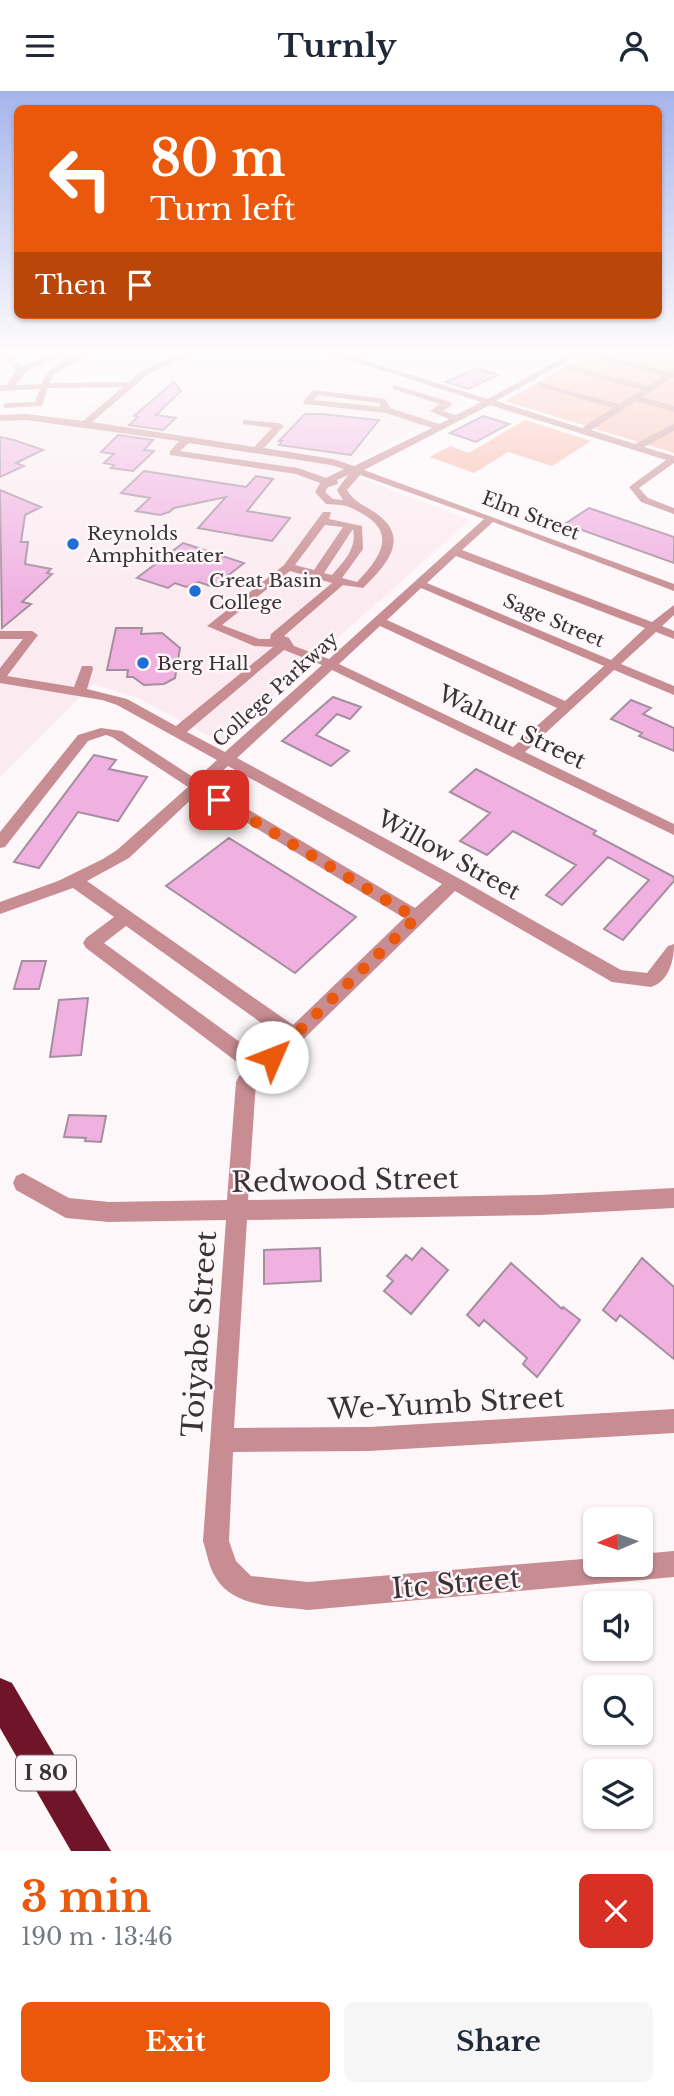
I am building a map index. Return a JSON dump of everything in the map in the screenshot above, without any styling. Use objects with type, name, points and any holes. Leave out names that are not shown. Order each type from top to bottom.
[{"type":"highway","name":"I 80","points":[[0,1695],[92,1851]]},
{"type":"street","name":"Elm Street","points":[[161,435],[332,462],[359,470],[674,588]]},
{"type":"street","points":[[257,450],[270,435]]},
{"type":"street","points":[[350,503],[335,503],[323,497],[320,492],[329,481],[343,472],[359,470],[428,435]]},
{"type":"street","points":[[597,435],[674,459]]},
{"type":"street","points":[[637,447],[659,435]]},
{"type":"street","points":[[217,444],[229,436],[265,441]]},
{"type":"street","points":[[187,439],[173,453],[298,471],[317,480],[344,484]]},
{"type":"street","points":[[674,459],[634,487],[642,499],[674,510]]},
{"type":"street","points":[[288,567],[359,586],[385,559],[388,535],[381,524],[350,503],[342,490],[344,484],[355,477],[359,470]]},
{"type":"street","points":[[285,643],[258,643],[213,626],[288,567],[335,503]]},
{"type":"street","name":"College Parkway","points":[[0,908],[75,881],[102,869],[123,854],[491,518]]},
{"type":"street","points":[[285,643],[275,637],[338,581],[360,543],[357,526],[321,521]]},
{"type":"street","points":[[317,575],[350,525]]},
{"type":"street","points":[[454,551],[674,635]]},
{"type":"street","name":"Sage Street","points":[[418,583],[674,691]]},
{"type":"street","points":[[514,754],[674,609]]},
{"type":"street","points":[[380,621],[567,707]]},
{"type":"street","points":[[0,635],[32,635],[0,678]]},
{"type":"street","points":[[179,731],[285,643]]},
{"type":"street","name":"Walnut Street","points":[[285,643],[289,648],[330,664],[674,830]]},
{"type":"street","points":[[79,692],[88,669]]},
{"type":"street","name":"Willow Street","points":[[0,678],[122,702],[454,883],[618,977],[651,980],[674,951]]},
{"type":"street","points":[[0,843],[83,738],[94,733],[117,734],[197,786],[416,918]]},
{"type":"street","points":[[75,881],[294,1036]]},
{"type":"street","points":[[126,917],[92,943],[243,1056],[272,1057],[454,883]]},
{"type":"street","name":"Toiyabe Street","points":[[238,1584],[225,1569],[216,1541],[246,1081]]},
{"type":"street","name":"Redwood Street","points":[[23,1183],[66,1208],[109,1212],[540,1205],[674,1198]]},
{"type":"street","name":"We-Yumb Street","points":[[221,1440],[369,1439],[674,1421]]},
{"type":"street","name":"Itc Street","points":[[238,1584],[251,1589],[308,1596],[674,1564]]},
{"type":"shaded area","name":"Great Basin College","points":[[0,435],[405,435],[340,470],[470,520],[221,742],[138,698],[93,684],[0,777]]},
{"type":"shaded area","points":[[499,435],[573,435],[591,441],[552,466],[508,452],[474,473],[430,457],[450,446],[469,453]]},
{"type":"shaded area","points":[[616,435],[674,435],[674,453]]},
{"type":"building","points":[[118,435],[153,440],[144,450],[154,451],[133,471],[111,468],[114,465],[104,463],[114,454],[101,452]]},
{"type":"building","points":[[285,435],[367,435],[351,455],[279,445],[282,441],[279,441]]},
{"type":"building","points":[[456,435],[489,435],[476,442]]},
{"type":"building","points":[[0,437],[43,450],[16,463],[24,466],[0,477]]},
{"type":"building","points":[[144,471],[246,487],[256,476],[273,479],[247,511],[290,518],[272,541],[198,528],[226,497],[174,508],[160,515],[136,511],[150,498],[121,493]]},
{"type":"building","points":[[0,490],[41,507],[25,515],[21,542],[28,542],[25,564],[51,569],[47,573],[52,574],[22,602],[31,604],[2,628]]},
{"type":"building","points":[[589,508],[674,537],[674,563],[565,524]]},
{"type":"building","points":[[183,543],[244,563],[213,587],[199,582],[186,587],[175,583],[168,588],[137,578]]},
{"type":"building","name":"Berg Hall","points":[[116,628],[142,628],[141,634],[162,633],[180,648],[175,678],[164,684],[144,685],[133,677],[127,677],[128,670],[107,670]]},
{"type":"building","points":[[333,697],[361,707],[350,719],[337,714],[316,735],[349,751],[331,766],[282,741]]},
{"type":"building","points":[[631,700],[651,708],[643,714],[674,728],[674,751],[639,736],[642,733],[611,719]]},
{"type":"building","points":[[94,755],[116,760],[109,769],[147,777],[118,821],[78,812],[39,868],[14,862]]},
{"type":"building","points":[[476,769],[596,831],[593,834],[674,877],[674,881],[623,940],[604,929],[649,880],[608,857],[562,905],[546,895],[576,865],[513,831],[487,855],[460,841],[490,813],[450,792]]},
{"type":"building","points":[[229,838],[356,917],[295,973],[166,886]]},
{"type":"building","points":[[22,961],[46,961],[39,989],[14,989]]},
{"type":"building","points":[[88,998],[81,1055],[50,1057],[59,1000]]},
{"type":"building","points":[[69,1115],[106,1116],[101,1142],[64,1137]]},
{"type":"building","points":[[320,1248],[321,1281],[264,1284],[264,1250]]},
{"type":"building","points":[[422,1248],[448,1270],[411,1314],[384,1291],[393,1281],[387,1276],[406,1255],[412,1260]]},
{"type":"building","points":[[642,1258],[674,1287],[674,1359],[620,1315],[616,1321],[603,1310]]},
{"type":"building","points":[[511,1263],[562,1309],[563,1307],[580,1320],[537,1377],[523,1364],[527,1358],[484,1320],[479,1326],[467,1315]]},
{"type":"place","name":"Reynolds Amphitheater","points":[[73,544]]},
{"type":"place","name":"Great Basin College","points":[[195,591]]},
{"type":"place","name":"Berg Hall","points":[[143,663]]},
{"type":"route","points":[[219,800],[416,918],[272,1057]]}]
